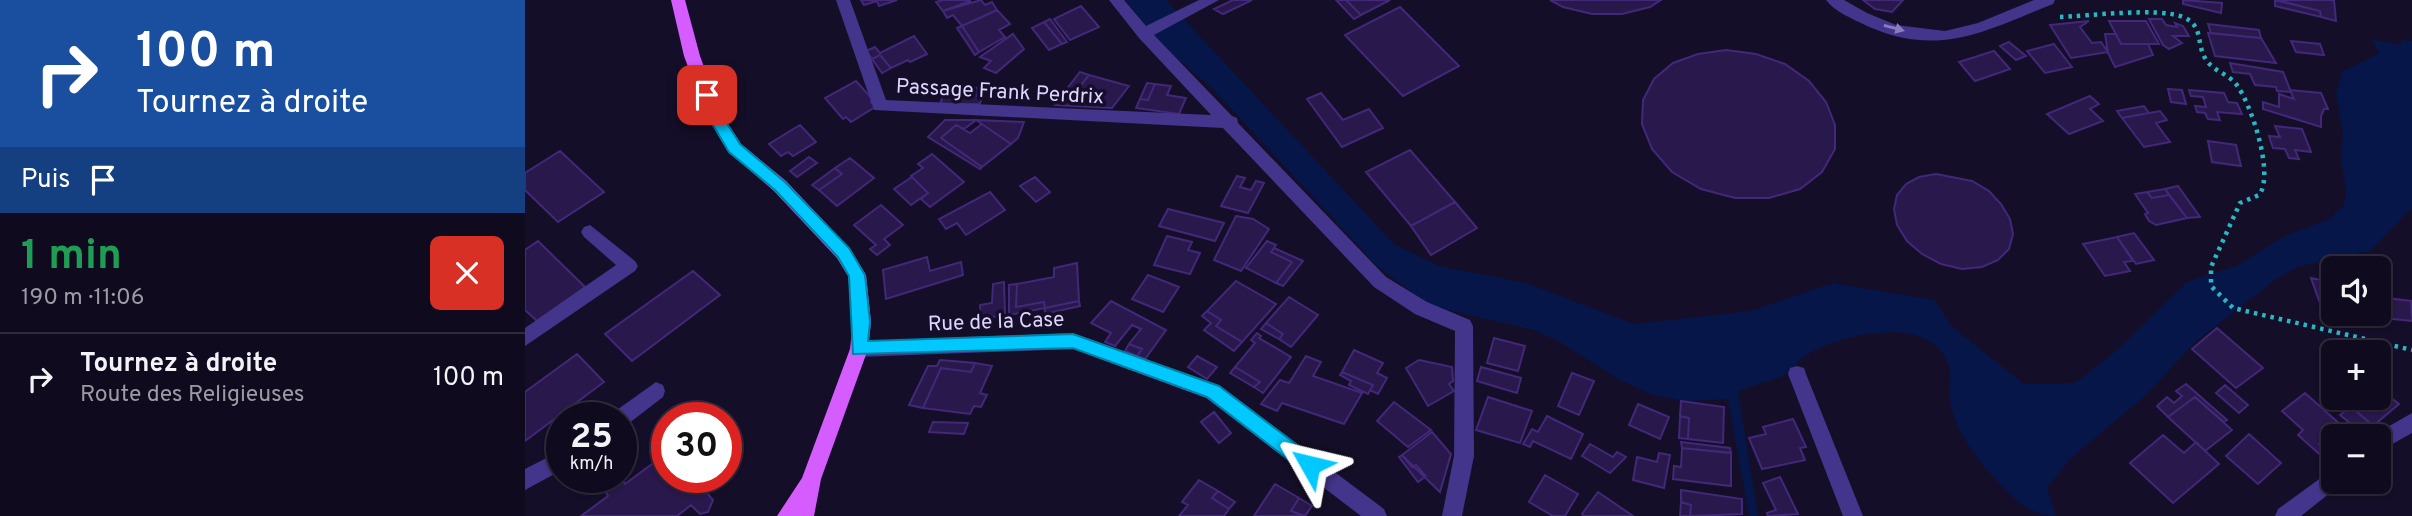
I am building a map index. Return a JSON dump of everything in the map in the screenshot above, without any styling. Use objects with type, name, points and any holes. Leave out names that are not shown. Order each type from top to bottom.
[{"type":"main road","points":[[678,0],[692,56],[714,115],[734,148],[780,186],[843,253],[857,275],[862,322],[859,349],[811,479],[804,516]]},
{"type":"main road","points":[[787,516],[811,479]]},
{"type":"street","name":"Passage Frank Perdrix","points":[[843,0],[880,106],[1231,122]]},
{"type":"street","points":[[1117,0],[1144,34],[1231,122],[1380,282],[1422,308],[1464,326],[1464,456],[1454,515]]},
{"type":"street","points":[[1144,34],[1212,0]]},
{"type":"street","points":[[1833,0],[1876,23],[1917,34],[1939,36],[1961,34],[2048,0]]},
{"type":"street","points":[[525,338],[629,266],[590,232]]},
{"type":"street","name":"Rue de la Case","points":[[859,349],[1073,341],[1213,392],[1377,516]]},
{"type":"street","points":[[1797,374],[1853,516]]},
{"type":"street","points":[[637,406],[656,391]]},
{"type":"street","points":[[2391,435],[2412,422]]},
{"type":"street","points":[[525,480],[546,468]]},
{"type":"street","points":[[2285,516],[2321,488]]},
{"type":"path","points":[[2051,18],[2160,13],[2183,17],[2199,29],[2204,56],[2216,70],[2236,83],[2246,102],[2265,174],[2263,188],[2256,198],[2240,203],[2211,267],[2211,286],[2233,308],[2412,350]]},
{"type":"shaded area","points":[[1125,0],[1166,0],[1394,244],[1439,266],[1526,283],[1634,324],[1750,311],[1833,283],[1935,300],[1951,326],[2024,384],[2075,383],[2116,351],[2187,282],[2236,266],[2283,237],[2329,219],[2344,206],[2346,189],[2341,160],[2343,133],[2336,94],[2342,72],[2379,53],[2372,39],[2401,45],[2401,40],[2412,41],[2412,208],[2370,251],[2347,256],[2321,256],[2321,262],[2297,267],[2275,280],[2195,342],[2145,396],[2072,457],[2047,488],[2056,516],[2040,514],[2020,503],[1978,459],[1958,427],[1950,400],[1948,363],[1937,347],[1922,337],[1881,333],[1837,341],[1803,357],[1788,373],[1738,392],[1758,516],[1749,516],[1728,399],[1686,401],[1652,395],[1616,378],[1560,342],[1534,330],[1430,306],[1378,267],[1212,88],[1160,44]]},
{"type":"building","points":[[861,0],[897,0],[879,6],[877,1],[864,5]]},
{"type":"building","points":[[981,0],[985,5],[992,2],[997,10],[962,26],[953,15],[947,18],[943,11]]},
{"type":"building","points":[[1233,0],[1252,0],[1223,14],[1214,9]]},
{"type":"building","points":[[1336,0],[1346,0],[1361,15],[1354,19]]},
{"type":"building","points":[[1346,0],[1390,0],[1361,15]]},
{"type":"building","points":[[1550,0],[1661,0],[1650,7],[1622,14],[1592,14],[1563,7]]},
{"type":"building","points":[[1863,0],[1903,0],[1892,12],[1875,9]]},
{"type":"building","points":[[2183,0],[2222,3],[2221,13],[2183,4]]},
{"type":"building","points":[[2275,0],[2320,11],[2321,17],[2275,6]]},
{"type":"building","points":[[2277,0],[2334,0],[2336,21],[2321,17],[2320,11]]},
{"type":"building","points":[[970,1],[943,11],[936,2]]},
{"type":"building","points":[[1081,6],[1099,27],[1070,40],[1054,19]]},
{"type":"building","points":[[1400,7],[1459,66],[1403,96],[1345,35]]},
{"type":"building","points":[[997,10],[1010,24],[999,30],[1005,37],[979,52],[962,26]]},
{"type":"building","points":[[1050,19],[1067,42],[1062,44],[1044,22]]},
{"type":"building","points":[[2149,19],[2162,19],[2166,25],[2177,27],[2175,23],[2183,26],[2189,36],[2173,36],[2182,43],[2169,49],[2163,45]]},
{"type":"building","points":[[2089,21],[2080,27],[2092,43],[2101,42],[2108,52],[2071,58],[2050,25]]},
{"type":"building","points":[[2109,21],[2146,21],[2159,44],[2121,44]]},
{"type":"building","points":[[1044,22],[1062,44],[1049,50],[1032,28]]},
{"type":"building","points":[[2208,24],[2259,30],[2261,38],[2211,33]]},
{"type":"building","points":[[962,26],[979,52],[975,55],[957,28]]},
{"type":"building","points":[[2208,33],[2261,38],[2276,63],[2215,56]]},
{"type":"building","points":[[1013,34],[1024,49],[996,73],[984,68],[991,61],[980,57]]},
{"type":"building","points":[[2105,34],[2116,34],[2121,44],[2148,44],[2153,55],[2115,67],[2108,53]]},
{"type":"building","points":[[914,36],[927,54],[891,68],[880,55],[872,59],[866,51],[875,47],[880,53]]},
{"type":"building","points":[[2291,41],[2320,44],[2324,55],[2296,52]]},
{"type":"building","points":[[2009,42],[2026,56],[2016,60],[2000,46]]},
{"type":"building","points":[[2054,44],[2072,67],[2045,73],[2027,51]]},
{"type":"building","points":[[1726,50],[1756,54],[1785,64],[1809,81],[1826,102],[1835,125],[1835,149],[1822,172],[1800,189],[1769,198],[1735,198],[1701,189],[1672,172],[1652,149],[1642,124],[1643,100],[1654,79],[1673,63],[1698,54]]},
{"type":"building","points":[[1994,51],[2010,69],[1975,81],[1959,62]]},
{"type":"building","points":[[880,55],[891,68],[882,73],[872,59]]},
{"type":"building","points":[[2230,63],[2283,72],[2291,92],[2255,85],[2250,74],[2233,72]]},
{"type":"building","points":[[1080,72],[1089,75],[1075,93],[1065,91]]},
{"type":"building","points":[[1089,75],[1129,86],[1112,108],[1055,105],[1065,91],[1075,93]]},
{"type":"building","points":[[856,81],[874,101],[871,102],[875,107],[851,122],[846,117],[843,119],[825,98]]},
{"type":"building","points":[[1147,83],[1155,84],[1148,100],[1140,99]]},
{"type":"building","points":[[1155,84],[1171,86],[1167,95],[1186,98],[1179,114],[1136,108],[1140,99],[1148,100]]},
{"type":"building","points":[[952,86],[979,88],[977,96],[982,96],[980,104],[940,104],[944,93],[949,93]]},
{"type":"building","points":[[2168,89],[2182,90],[2186,104],[2171,102]]},
{"type":"building","points":[[2189,90],[2224,93],[2228,102],[2237,103],[2242,114],[2217,112],[2220,120],[2208,119],[2205,113],[2197,112],[2195,106],[2206,107],[2203,97],[2191,96]]},
{"type":"building","points":[[2290,90],[2321,93],[2328,109],[2324,109],[2321,116],[2321,127],[2263,109],[2263,102],[2279,107],[2279,94],[2294,99]]},
{"type":"building","points":[[1321,93],[1343,120],[1369,109],[1383,128],[1342,147],[1307,99]]},
{"type":"building","points":[[2090,96],[2099,104],[2090,109],[2103,121],[2069,134],[2047,114]]},
{"type":"building","points":[[2144,106],[2149,113],[2122,118],[2117,111]]},
{"type":"building","points":[[2160,111],[2167,120],[2156,123],[2170,142],[2144,147],[2122,118]]},
{"type":"building","points":[[945,120],[976,120],[964,129],[956,125],[941,138],[982,167],[980,169],[928,137]]},
{"type":"building","points":[[976,120],[1024,122],[1018,138],[1011,144]]},
{"type":"building","points":[[982,124],[1011,144],[982,167],[941,138],[956,125],[970,133]]},
{"type":"building","points":[[800,125],[816,142],[793,156],[788,152],[781,156],[769,144]]},
{"type":"building","points":[[2275,126],[2302,129],[2311,152],[2295,150],[2299,159],[2289,158],[2285,149],[2273,148],[2269,136],[2280,137]]},
{"type":"building","points":[[2208,141],[2236,145],[2241,166],[2212,162]]},
{"type":"building","points":[[1410,150],[1455,202],[1411,226],[1366,172]]},
{"type":"building","points":[[560,151],[604,192],[558,222],[525,190],[525,173]]},
{"type":"building","points":[[932,154],[964,182],[930,207],[921,199],[928,193],[911,176],[923,168],[918,164]]},
{"type":"building","points":[[809,157],[817,163],[797,177],[790,171]]},
{"type":"building","points":[[850,158],[874,178],[837,206],[819,190],[842,174],[835,168]]},
{"type":"building","points":[[835,168],[842,174],[819,190],[812,185]]},
{"type":"building","points":[[1936,174],[1972,181],[1989,191],[2001,204],[2010,219],[2013,234],[2009,249],[1998,260],[1982,267],[1962,269],[1941,264],[1922,254],[1907,241],[1897,225],[1894,209],[1897,195],[1906,184],[1919,177]]},
{"type":"building","points":[[1237,176],[1245,178],[1240,187],[1251,190],[1256,181],[1264,183],[1248,213],[1221,206]]},
{"type":"building","points":[[912,177],[928,193],[911,205],[894,189]]},
{"type":"building","points":[[1035,177],[1050,192],[1036,202],[1020,186]]},
{"type":"building","points":[[2178,186],[2200,217],[2187,218],[2165,189]]},
{"type":"building","points":[[2165,189],[2169,195],[2152,198],[2147,192]]},
{"type":"building","points":[[990,192],[1005,210],[966,235],[957,223],[946,229],[939,219]]},
{"type":"building","points":[[2147,192],[2152,198],[2169,195],[2187,218],[2156,225],[2149,221],[2145,214],[2148,213],[2135,194]]},
{"type":"building","points":[[1455,202],[1477,228],[1431,255],[1411,226]]},
{"type":"building","points":[[881,205],[903,225],[884,239],[890,245],[877,255],[870,249],[876,245],[854,225]]},
{"type":"building","points":[[1168,209],[1224,223],[1215,241],[1159,226]]},
{"type":"building","points":[[1236,216],[1253,219],[1269,229],[1241,271],[1214,260]]},
{"type":"building","points":[[2134,233],[2154,260],[2136,264],[2117,237]]},
{"type":"building","points":[[1167,236],[1192,242],[1188,250],[1200,253],[1190,274],[1154,265]]},
{"type":"building","points":[[2117,237],[2133,261],[2124,262],[2130,271],[2105,276],[2083,244]]},
{"type":"building","points":[[538,241],[585,287],[537,321],[525,310],[525,250]]},
{"type":"building","points":[[1267,241],[1276,245],[1271,252],[1292,262],[1276,283],[1246,268]]},
{"type":"building","points":[[1274,248],[1303,261],[1283,286],[1276,283],[1292,262],[1271,252]]},
{"type":"building","points":[[927,257],[930,271],[961,262],[963,275],[886,299],[883,270]]},
{"type":"building","points":[[1077,263],[1079,301],[1045,308],[1044,302],[1016,307],[1017,284],[1054,277],[1054,268]]},
{"type":"building","points":[[693,271],[720,295],[632,361],[605,334]]},
{"type":"building","points":[[1148,275],[1179,287],[1163,312],[1132,299]]},
{"type":"building","points":[[2311,278],[2321,280],[2321,306]]},
{"type":"building","points":[[1236,281],[1276,304],[1242,342],[1216,326],[1221,320],[1207,311]]},
{"type":"building","points":[[1004,282],[1005,315],[981,319],[980,305],[992,303],[993,284]]},
{"type":"building","points":[[1017,284],[1016,307],[1044,302],[1045,308],[1009,315],[1009,285]]},
{"type":"building","points":[[1289,297],[1318,315],[1291,347],[1279,339],[1283,334],[1266,323]]},
{"type":"building","points":[[2391,299],[2411,301],[2412,321],[2391,319]]},
{"type":"building","points":[[1079,301],[1080,306],[1045,314],[1045,308]]},
{"type":"building","points":[[1111,301],[1166,330],[1145,359],[1137,356],[1142,349],[1129,344],[1141,329],[1132,325],[1115,346],[1105,342],[1111,333],[1091,323]]},
{"type":"building","points":[[1207,311],[1221,320],[1216,326],[1242,342],[1234,351],[1204,330],[1211,323],[1202,316]]},
{"type":"building","points":[[1266,323],[1283,334],[1279,339],[1261,329]]},
{"type":"building","points":[[2217,328],[2263,368],[2236,388],[2192,349]]},
{"type":"building","points":[[1257,333],[1261,336],[1259,338],[1291,357],[1263,393],[1254,387],[1260,382],[1235,367],[1255,343],[1251,340]]},
{"type":"building","points":[[1494,338],[1525,346],[1518,371],[1487,363]]},
{"type":"building","points":[[1129,344],[1142,349],[1137,356],[1125,351]]},
{"type":"building","points":[[1354,350],[1383,363],[1377,373],[1387,378],[1378,394],[1370,390],[1373,385],[1342,372]]},
{"type":"building","points":[[577,354],[604,382],[577,402],[546,402],[546,425],[525,441],[525,392]]},
{"type":"building","points":[[1197,356],[1217,367],[1207,379],[1188,367]]},
{"type":"building","points":[[1306,356],[1321,362],[1313,376],[1362,393],[1344,424],[1282,403],[1277,411],[1261,404],[1280,380],[1289,383]]},
{"type":"building","points":[[940,360],[975,363],[971,372],[941,368],[923,408],[909,405],[928,366],[937,366]]},
{"type":"building","points":[[1419,360],[1452,367],[1453,381],[1449,384],[1454,391],[1428,406],[1406,368]]},
{"type":"building","points":[[975,363],[992,366],[980,393],[987,395],[981,407],[974,406],[970,414],[923,408],[941,368],[971,372]]},
{"type":"building","points":[[1235,367],[1260,382],[1254,387],[1230,373]]},
{"type":"building","points":[[1481,367],[1521,378],[1517,393],[1477,381]]},
{"type":"building","points":[[1342,372],[1373,385],[1368,394],[1349,385],[1351,381],[1340,375]]},
{"type":"building","points":[[1572,373],[1594,381],[1579,415],[1558,406]]},
{"type":"building","points":[[2186,384],[2227,420],[2224,422],[2195,397],[2168,417],[2157,406],[2167,397],[2174,403],[2182,396],[2176,391]]},
{"type":"building","points":[[2225,385],[2248,405],[2239,413],[2216,393]]},
{"type":"building","points":[[2305,393],[2340,424],[2321,424],[2321,456],[2298,435],[2303,430],[2282,411]]},
{"type":"building","points":[[1488,397],[1532,411],[1520,443],[1476,430]]},
{"type":"building","points":[[2195,397],[2232,430],[2205,451],[2168,417]]},
{"type":"building","points":[[2391,398],[2399,404],[2375,424],[2371,424],[2355,410],[2391,410]]},
{"type":"building","points":[[1681,401],[1724,407],[1723,443],[1688,439],[1689,418],[1680,416]]},
{"type":"building","points":[[1394,402],[1431,430],[1408,447],[1377,421]]},
{"type":"building","points":[[1638,404],[1669,417],[1660,439],[1629,425]]},
{"type":"building","points":[[2347,410],[2355,410],[2371,424],[2351,424],[2340,415]]},
{"type":"building","points":[[1214,412],[1231,433],[1219,443],[1201,422]]},
{"type":"building","points":[[1547,416],[1583,434],[1571,459],[1533,441],[1530,447],[1523,444],[1532,429],[1538,432]]},
{"type":"building","points":[[1680,416],[1689,418],[1688,439],[1679,438]]},
{"type":"building","points":[[1793,419],[1806,447],[1800,448],[1805,460],[1762,469],[1749,438],[1766,434],[1763,427]]},
{"type":"building","points":[[933,422],[968,423],[964,434],[929,432]]},
{"type":"building","points":[[1432,432],[1451,454],[1440,492],[1402,455]]},
{"type":"building","points":[[2249,434],[2281,463],[2258,484],[2226,456]]},
{"type":"building","points":[[2163,435],[2184,453],[2196,442],[2219,464],[2173,503],[2130,463]]},
{"type":"building","points":[[1681,442],[1730,448],[1731,453],[1682,448]]},
{"type":"building","points":[[1590,444],[1613,457],[1617,452],[1626,457],[1610,473],[1582,456]]},
{"type":"building","points":[[1682,448],[1731,453],[1731,486],[1673,479],[1674,466],[1681,467]]},
{"type":"building","points":[[1659,453],[1670,455],[1664,488],[1633,480],[1637,457],[1657,462]]},
{"type":"building","points":[[1402,455],[1412,467],[1416,465],[1426,476],[1418,482],[1399,457]]},
{"type":"building","points":[[651,465],[651,493],[707,493],[713,500],[708,512],[700,514],[691,505],[677,516],[581,516],[608,496],[606,493],[637,493],[637,475]]},
{"type":"building","points":[[1545,475],[1578,494],[1565,516],[1553,516],[1529,502]]},
{"type":"building","points":[[1780,477],[1798,514],[1768,516],[1767,513],[1776,510],[1763,483]]},
{"type":"building","points":[[1199,480],[1218,491],[1212,498],[1229,509],[1224,516],[1179,516],[1188,505],[1182,502]]},
{"type":"building","points":[[1275,484],[1299,498],[1291,511],[1303,516],[1254,516]]},
{"type":"building","points":[[1681,490],[1742,499],[1742,514],[1690,516],[1691,505],[1681,502]]},
{"type":"building","points":[[1218,491],[1235,502],[1229,509],[1212,498]]},
{"type":"building","points":[[1598,492],[1633,516],[1584,516],[1582,514]]},
{"type":"building","points":[[1299,498],[1312,506],[1305,516],[1291,511]]},
{"type":"building","points":[[1681,502],[1691,505],[1690,516],[1680,516]]},
{"type":"route","points":[[707,95],[714,115],[734,148],[780,186],[843,253],[857,275],[862,322],[859,349],[1073,341],[1213,392],[1310,465]]}]
